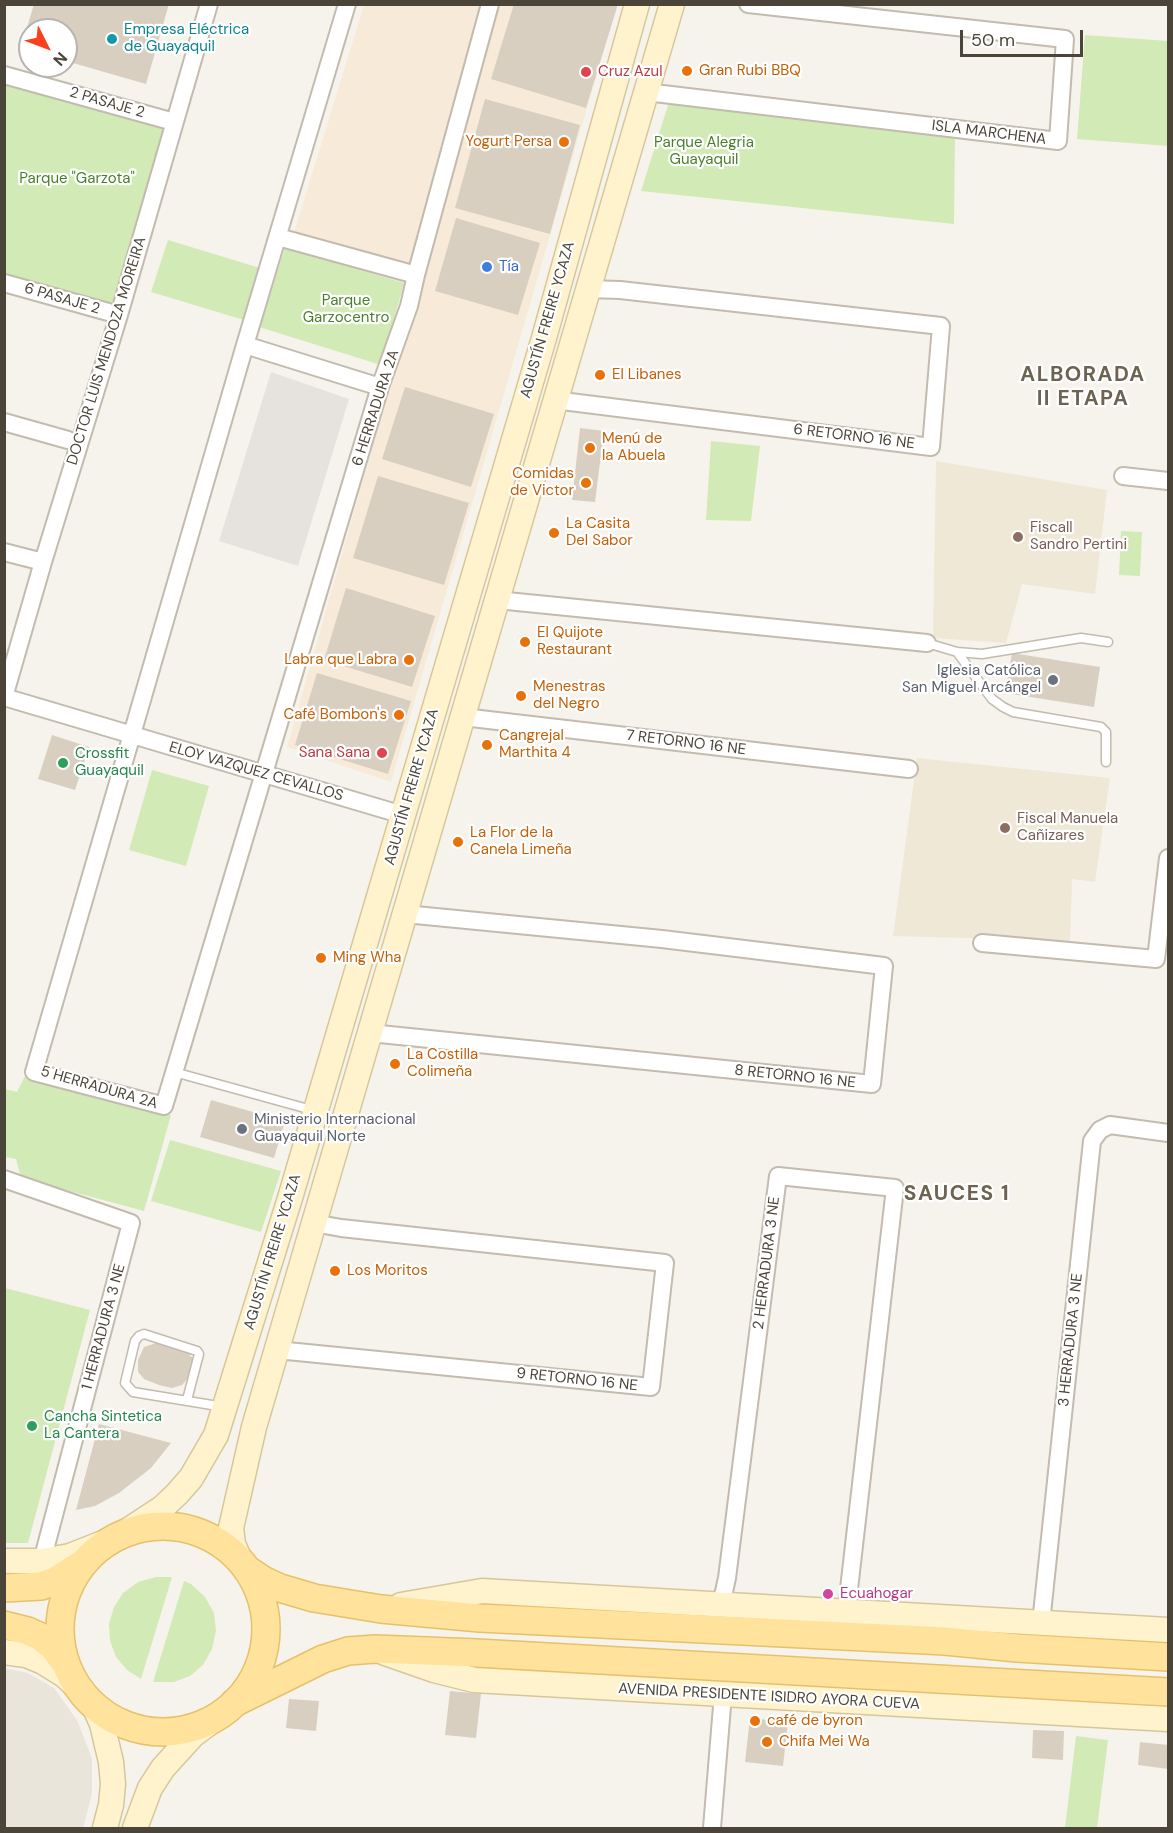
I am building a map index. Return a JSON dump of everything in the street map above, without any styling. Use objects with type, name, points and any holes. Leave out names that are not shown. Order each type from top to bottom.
[{"type":"main road","name":"AGUSTÍN FREIRE YCAZA","points":[[116,1537],[162,1508],[191,1478],[216,1435],[316,1111],[547,327],[637,4]]},
{"type":"main road","name":"AGUSTÍN FREIRE YCAZA","points":[[244,1564],[233,1544],[231,1528],[254,1427],[672,4]]},
{"type":"main road","points":[[4,1561],[42,1561],[70,1556],[116,1537],[151,1527],[177,1526],[211,1536],[262,1580],[280,1588],[314,1598],[381,1609],[492,1618],[945,1629],[1041,1623],[1168,1624]]},
{"type":"main road","points":[[4,1588],[42,1586],[55,1581],[116,1537]]},
{"type":"main road","points":[[66,1665],[60,1639],[62,1608],[72,1579],[83,1563]]},
{"type":"main road","points":[[135,1828],[150,1788],[163,1768],[193,1735],[227,1709],[246,1690],[256,1675],[266,1641],[264,1604],[258,1587],[244,1564]]},
{"type":"main road","points":[[381,1609],[482,1591],[848,1612],[945,1629],[1017,1648],[1168,1657]]},
{"type":"main road","points":[[4,1626],[28,1631],[41,1637],[53,1647],[89,1699],[102,1724],[111,1762],[113,1784],[105,1828]]},
{"type":"main road","name":"AVENIDA PRESIDENTE ISIDRO AYORA CUEVA","points":[[227,1709],[323,1659],[348,1651],[375,1649],[1168,1692]]},
{"type":"main road","name":"AVENIDA PRESIDENTE ISIDRO AYORA CUEVA","points":[[375,1649],[434,1670],[474,1680],[1168,1719]]},
{"type":"main road","points":[[4,1652],[26,1655],[43,1662],[64,1675],[111,1719],[142,1730],[158,1732],[190,1728],[227,1709]]},
{"type":"street","name":"DOCTOR LUIS MENDOZA MOREIRA","points":[[4,697],[119,315],[209,4]]},
{"type":"street","points":[[132,736],[347,4]]},
{"type":"street","name":"6 HERRADURA 2A","points":[[264,774],[380,387],[409,306],[490,4]]},
{"type":"street","name":"ISLA MARCHENA","points":[[646,92],[1058,141],[1065,39],[748,4]]},
{"type":"street","name":"2 PASAJE 2","points":[[4,75],[174,122]]},
{"type":"street","points":[[278,237],[416,275]]},
{"type":"street","name":"6 PASAJE 2","points":[[4,283],[119,315]]},
{"type":"street","name":"6 RETORNO 16 NE","points":[[554,400],[931,447],[941,326],[620,290],[588,289]]},
{"type":"street","points":[[245,345],[380,387]]},
{"type":"street","points":[[4,422],[68,440]]},
{"type":"street","points":[[1123,476],[1168,481]]},
{"type":"street","points":[[4,552],[43,562]]},
{"type":"street","points":[[497,600],[927,643]]},
{"type":"street","name":"ELOY VAZQUEZ CEVALLOS","points":[[4,697],[403,815]]},
{"type":"street","name":"7 RETORNO 16 NE","points":[[463,717],[909,769]]},
{"type":"street","name":"5 HERRADURA 2A","points":[[132,736],[34,1072],[164,1106],[264,774]]},
{"type":"street","points":[[982,943],[1156,959],[1168,858]]},
{"type":"street","name":"8 RETORNO 16 NE","points":[[370,1033],[872,1084],[884,966],[662,939],[405,914]]},
{"type":"street","name":"3 HERRADURA 3 NE","points":[[1041,1623],[1092,1141],[1100,1130],[1110,1125],[1168,1133]]},
{"type":"street","name":"2 HERRADURA 3 NE","points":[[721,1605],[727,1578],[778,1176],[895,1188],[848,1612]]},
{"type":"street","name":"1 HERRADURA 3 NE","points":[[4,1179],[131,1222],[42,1561]]},
{"type":"street","name":"9 RETORNO 16 NE","points":[[277,1350],[651,1387],[665,1263],[340,1228],[314,1223]]},
{"type":"street","points":[[712,1828],[723,1694]]},
{"type":"lane","points":[[927,643],[957,652],[982,654],[1081,638],[1108,642]]},
{"type":"lane","points":[[957,652],[992,699],[1002,707],[1013,712],[1101,727],[1106,732],[1106,762]]},
{"type":"lane","points":[[174,1072],[316,1111]]},
{"type":"lane","points":[[187,1400],[199,1353],[144,1334],[139,1336],[135,1341],[125,1383],[128,1388],[139,1394],[224,1407]]},
{"type":"shaded area","points":[[364,5],[617,5],[391,782],[287,747],[422,273],[294,233]]},
{"type":"shaded area","points":[[271,372],[349,399],[298,566],[219,541]]},
{"type":"shaded area","name":"Fiscall Sandro Pertini","points":[[936,461],[1107,490],[1095,594],[1022,584],[1006,643],[933,638]]},
{"type":"shaded area","name":"Fiscal Manuela Cañizares","points":[[917,758],[1110,778],[1095,882],[1072,879],[1070,941],[893,936]]},
{"type":"shaded area","points":[[5,1668],[28,1673],[54,1688],[77,1720],[92,1759],[92,1794],[83,1828],[5,1828]]},
{"type":"green space","points":[[1085,35],[1168,41],[1168,146],[1077,139]]},
{"type":"green space","name":"Parque \"Garzota\"","points":[[4,80],[170,129],[116,308],[5,275]]},
{"type":"green space","name":"Parque Alegria Guayaquil","points":[[669,102],[955,134],[954,224],[641,191]]},
{"type":"green space","points":[[168,240],[260,268],[244,320],[151,292]]},
{"type":"green space","name":"Parque Garzocentro","points":[[285,248],[404,283],[381,365],[259,327]]},
{"type":"green space","points":[[711,441],[760,446],[751,521],[706,520]]},
{"type":"green space","points":[[1121,531],[1142,532],[1140,576],[1119,575]]},
{"type":"green space","points":[[152,770],[209,786],[186,866],[129,850]]},
{"type":"green space","points":[[26,1074],[171,1115],[144,1211],[21,1178],[16,1159],[5,1157],[5,1089],[17,1092]]},
{"type":"green space","points":[[170,1140],[281,1171],[261,1232],[151,1201]]},
{"type":"green space","name":"Cancha Sintetica La Cantera","points":[[5,1288],[90,1310],[28,1543],[5,1543]]},
{"type":"green space","points":[[156,1577],[172,1577],[141,1679],[127,1670],[116,1657],[110,1641],[109,1624],[114,1607],[123,1593],[138,1582]]},
{"type":"green space","points":[[184,1581],[191,1584],[205,1597],[214,1613],[216,1631],[212,1649],[203,1665],[190,1676],[174,1682],[153,1682]]},
{"type":"green space","points":[[1076,1736],[1108,1740],[1097,1828],[1065,1828]]},
{"type":"building","name":"Empresa Eléctrica de Guayaquil","points":[[34,4],[169,4],[146,84],[78,64],[78,18],[30,18]]},
{"type":"building","points":[[514,4],[618,4],[586,108],[491,79]]},
{"type":"building","points":[[485,99],[580,125],[550,234],[455,208]]},
{"type":"building","name":"Tía","points":[[456,218],[540,243],[518,315],[435,291]]},
{"type":"building","points":[[405,387],[494,414],[471,487],[382,459]]},
{"type":"building","points":[[580,428],[604,431],[595,502],[572,500]]},
{"type":"building","points":[[378,476],[469,503],[444,585],[353,558]]},
{"type":"building","points":[[346,588],[435,616],[412,687],[324,660]]},
{"type":"building","name":"Iglesia Católica San Miguel Arcángel","points":[[1012,653],[1100,667],[1094,707],[1005,693]]},
{"type":"building","points":[[317,673],[411,701],[388,774],[295,745]]},
{"type":"building","name":"Crossfit Guayaquil","points":[[52,735],[89,747],[75,790],[38,779]]},
{"type":"building","name":"Ministerio Internacional Guayaquil Norte","points":[[211,1100],[285,1121],[274,1158],[200,1137]]},
{"type":"building","points":[[156,1343],[170,1344],[183,1349],[194,1359],[194,1371],[182,1385],[172,1388],[159,1385],[144,1379],[138,1372],[138,1360],[144,1347]]},
{"type":"building","points":[[99,1424],[171,1443],[151,1468],[119,1493],[95,1506],[76,1510]]},
{"type":"building","points":[[450,1691],[481,1694],[476,1738],[445,1735]]},
{"type":"building","points":[[289,1699],[319,1701],[316,1731],[286,1728]]},
{"type":"building","name":"Chifa Mei Wa","points":[[750,1718],[788,1722],[783,1766],[745,1762]]},
{"type":"building","points":[[1033,1730],[1064,1731],[1063,1760],[1032,1758]]},
{"type":"building","points":[[1140,1742],[1168,1745],[1168,1769],[1138,1765]]},
{"type":"place","name":"Empresa Eléctrica de Guayaquil","points":[[112,39]]},
{"type":"place","name":"Gran Rubi BBQ","points":[[687,71]]},
{"type":"place","name":"Cruz Azul","points":[[586,72]]},
{"type":"place","name":"Yogurt Persa","points":[[564,142]]},
{"type":"place","name":"Tía","points":[[487,267]]},
{"type":"place","name":"El Libanes","points":[[600,375]]},
{"type":"place","name":"Menú de la Abuela","points":[[590,448]]},
{"type":"place","name":"Comidas de Victor","points":[[586,483]]},
{"type":"place","name":"La Casita Del Sabor","points":[[554,533]]},
{"type":"place","name":"Fiscall Sandro Pertini","points":[[1018,537]]},
{"type":"place","name":"El Quijote Restaurant","points":[[525,642]]},
{"type":"place","name":"Labra que Labra","points":[[409,660]]},
{"type":"place","name":"Iglesia Católica San Miguel Arcángel","points":[[1053,680]]},
{"type":"place","name":"Menestras del Negro","points":[[521,696]]},
{"type":"place","name":"Café Bombon's","points":[[399,715]]},
{"type":"place","name":"Cangrejal Marthita 4","points":[[487,745]]},
{"type":"place","name":"Sana Sana","points":[[382,753]]},
{"type":"place","name":"Crossfit Guayaquil","points":[[63,763]]},
{"type":"place","name":"Fiscal Manuela Cañizares","points":[[1005,828]]},
{"type":"place","name":"La Flor de la Canela Limeña","points":[[458,842]]},
{"type":"place","name":"Ming Wha","points":[[321,958]]},
{"type":"place","name":"La Costilla Colimeña","points":[[395,1064]]},
{"type":"place","name":"Ministerio Internacional Guayaquil Norte","points":[[242,1129]]},
{"type":"place","name":"Los Moritos","points":[[335,1271]]},
{"type":"place","name":"Cancha Sintetica La Cantera","points":[[32,1426]]},
{"type":"place","name":"Ecuahogar","points":[[828,1594]]},
{"type":"place","name":"café de byron","points":[[755,1721]]},
{"type":"place","name":"Chifa Mei Wa","points":[[767,1742]]},
{"type":"district","name":"ALBORADA II ETAPA","points":[[1083,387]]},
{"type":"district","name":"SAUCES 1","points":[[957,1194]]}]
